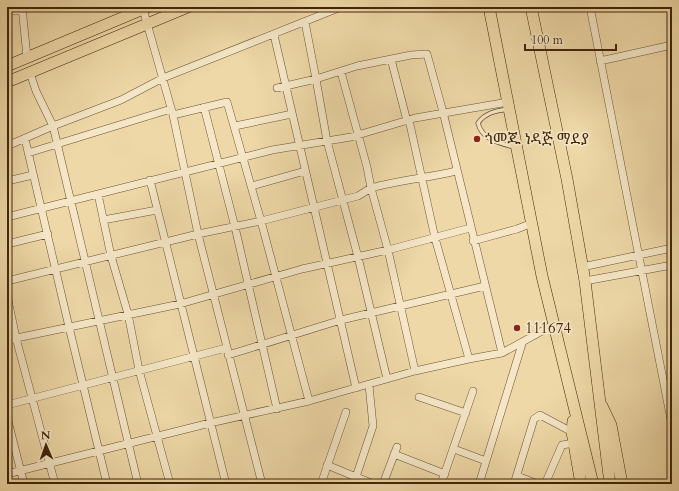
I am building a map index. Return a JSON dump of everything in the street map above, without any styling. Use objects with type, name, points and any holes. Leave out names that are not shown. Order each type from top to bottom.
[{"type":"main road","points":[[7,82],[188,7]]},
{"type":"main road","points":[[489,7],[553,324],[593,484]]},
{"type":"main road","points":[[531,7],[565,171],[585,281],[598,399],[610,484]]},
{"type":"main road","points":[[7,66],[146,8]]},
{"type":"main road","points":[[598,399],[610,425],[622,484]]},
{"type":"main road","points":[[574,411],[573,437],[581,484]]},
{"type":"street","points":[[7,146],[53,126],[121,100],[163,78],[341,7]]},
{"type":"street","points":[[590,7],[642,270],[669,397],[672,425]]},
{"type":"street","points":[[146,8],[148,24],[172,112],[198,234],[262,484]]},
{"type":"street","points":[[7,11],[22,9],[27,57]]},
{"type":"street","points":[[305,22],[327,142],[358,257],[387,379]]},
{"type":"street","points":[[274,35],[328,262],[356,388]]},
{"type":"street","points":[[600,61],[672,45]]},
{"type":"street","points":[[277,88],[391,59],[427,54],[443,112],[473,241],[502,353]]},
{"type":"street","points":[[391,59],[408,121],[435,238],[469,358]]},
{"type":"street","points":[[341,72],[388,250],[415,371]]},
{"type":"street","points":[[30,73],[36,91],[53,126],[138,484]]},
{"type":"street","points":[[28,153],[56,143],[172,112],[227,102],[244,156],[256,207],[261,220],[309,401]]},
{"type":"street","points":[[7,217],[150,180],[220,164],[244,156],[327,142],[443,112],[509,105]]},
{"type":"street","points":[[204,107],[220,164],[277,409]]},
{"type":"street","points":[[235,126],[292,114]]},
{"type":"street","points":[[25,139],[107,484]]},
{"type":"street","points":[[252,186],[306,171]]},
{"type":"street","points":[[7,281],[358,196],[371,188],[393,182],[422,179],[456,171]]},
{"type":"street","points":[[7,181],[33,175]]},
{"type":"street","points":[[150,180],[226,484]]},
{"type":"street","points":[[98,194],[111,256],[128,314],[139,370],[170,484]]},
{"type":"street","points":[[103,220],[157,210]]},
{"type":"street","points":[[473,241],[517,229],[532,223]]},
{"type":"street","points":[[7,340],[180,304],[328,262],[388,250],[470,228]]},
{"type":"street","points":[[7,244],[48,234]]},
{"type":"street","points":[[582,267],[672,248]]},
{"type":"street","points":[[585,281],[672,265]]},
{"type":"street","points":[[7,405],[194,356],[261,344],[341,320],[485,286]]},
{"type":"street","points":[[7,295],[16,338],[51,463],[55,484]]},
{"type":"street","points":[[7,474],[98,450],[309,401],[415,371],[469,358],[502,353],[522,344],[553,324]]},
{"type":"street","points":[[479,484],[522,344]]},
{"type":"street","points":[[355,480],[373,426],[369,385]]},
{"type":"street","points":[[441,484],[473,391]]},
{"type":"street","points":[[419,397],[466,413]]},
{"type":"street","points":[[321,484],[346,412]]},
{"type":"street","points":[[514,484],[534,419],[540,415],[573,437],[562,446],[545,484]]},
{"type":"street","points":[[7,417],[24,484]]},
{"type":"street","points":[[383,484],[397,447]]},
{"type":"street","points":[[454,449],[486,461]]},
{"type":"street","points":[[394,454],[445,474]]},
{"type":"street","points":[[327,465],[355,480],[374,484]]},
{"type":"street","points":[[517,476],[538,484]]},
{"type":"lane","points":[[509,105],[483,116],[478,123],[479,131],[489,139],[517,148]]},
{"type":"place","name":"ጎመጁ ነዳጅ ማደያ","points":[[477,139]]},
{"type":"place","name":"111674","points":[[517,328]]}]
